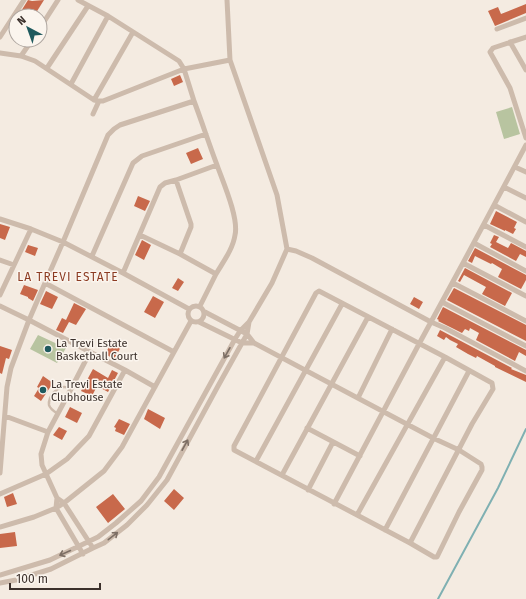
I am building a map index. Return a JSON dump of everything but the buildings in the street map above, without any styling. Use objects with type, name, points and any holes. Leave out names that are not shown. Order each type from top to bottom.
[{"type":"street","points":[[0,37],[24,0]]},
{"type":"street","points":[[48,16],[58,0]]},
{"type":"street","points":[[78,0],[108,16],[174,57],[179,61],[184,69],[194,101],[227,191],[236,226],[236,235],[233,244],[200,306]]},
{"type":"street","points":[[0,583],[16,580],[51,569],[104,543],[127,525],[147,505],[167,480],[247,334],[250,322],[272,283],[287,249],[277,195],[230,60],[227,0]]},
{"type":"street","points":[[47,68],[88,6]]},
{"type":"street","points":[[71,84],[108,16]]},
{"type":"street","points":[[497,29],[526,18]]},
{"type":"street","points":[[93,114],[97,101],[133,32]]},
{"type":"street","points":[[526,37],[493,48],[490,52],[510,88],[526,138]]},
{"type":"street","points":[[510,42],[526,70]]},
{"type":"street","points":[[21,56],[26,48]]},
{"type":"street","points":[[0,52],[21,56],[35,61],[97,101],[103,101],[184,69],[230,60]]},
{"type":"street","points":[[0,473],[11,368],[29,320],[108,135],[120,125],[194,101]]},
{"type":"street","points":[[92,256],[133,163],[142,156],[206,134]]},
{"type":"street","points":[[334,504],[526,146]]},
{"type":"street","points":[[123,273],[160,188],[165,183],[217,165]]},
{"type":"street","points":[[515,167],[526,172]]},
{"type":"street","points":[[176,180],[191,224],[180,254]]},
{"type":"street","points":[[504,187],[526,198]]},
{"type":"street","points":[[494,205],[526,222]]},
{"type":"street","points":[[0,219],[31,229],[63,242],[92,256],[189,309]]},
{"type":"street","points":[[484,225],[526,247]]},
{"type":"street","points":[[0,295],[31,229]]},
{"type":"street","points":[[140,235],[180,254],[216,274]]},
{"type":"street","points":[[474,243],[526,271]]},
{"type":"street","points":[[287,249],[312,258],[526,371]]},
{"type":"street","points":[[0,260],[14,264]]},
{"type":"street","points":[[463,263],[526,296]]},
{"type":"street","points":[[45,283],[174,352]]},
{"type":"street","points":[[453,283],[526,321]]},
{"type":"street","points":[[254,343],[242,343],[199,322],[191,320],[188,313],[189,309],[192,306],[200,306],[205,312],[247,334],[254,343],[281,357],[306,371],[383,411],[433,438],[459,450],[481,464],[482,467],[439,554],[437,557],[434,557],[237,452],[234,450],[234,446],[281,357],[316,293],[319,291],[492,383],[493,387],[459,450],[410,543]]},
{"type":"street","points":[[442,302],[526,346]]},
{"type":"street","points":[[256,461],[342,304]]},
{"type":"street","points":[[0,306],[155,387]]},
{"type":"street","points":[[199,322],[205,316],[205,312]]},
{"type":"street","points":[[282,475],[368,318]]},
{"type":"street","points":[[0,527],[34,517],[56,508],[104,470],[122,446],[191,320]]},
{"type":"street","points":[[0,576],[50,560],[98,537],[141,501],[159,477],[235,339],[240,331],[250,322]]},
{"type":"street","points":[[358,398],[392,329]]},
{"type":"street","points":[[90,352],[48,432],[41,454],[42,465],[57,498],[64,503],[93,548]]},
{"type":"street","points":[[357,515],[445,357]]},
{"type":"street","points":[[0,494],[46,474],[67,460],[89,436],[125,370]]},
{"type":"street","points":[[385,530],[469,370]]},
{"type":"street","points":[[6,416],[48,432]]},
{"type":"street","points":[[307,428],[360,456]]},
{"type":"street","points":[[308,490],[334,442]]},
{"type":"street","points":[[159,477],[167,480]]},
{"type":"street","points":[[57,498],[56,508],[83,554]]},
{"type":"lane","points":[[58,414],[50,407],[50,398],[59,388],[64,387],[71,389]]},
{"type":"green space","points":[[512,107],[520,134],[504,139],[496,112]]},
{"type":"green space","name":"La Trevi Estate Basketball Court","points":[[38,335],[66,348],[57,363],[30,349]]},
{"type":"waterway","points":[[438,599],[498,488],[526,429]]},
{"type":"place","name":"La Trevi Estate Basketball Court","points":[[48,349]]},
{"type":"place","name":"La Trevi Estate Clubhouse","points":[[43,390]]},
{"type":"district","name":"LA TREVI ESTATE","points":[[68,277]]}]
